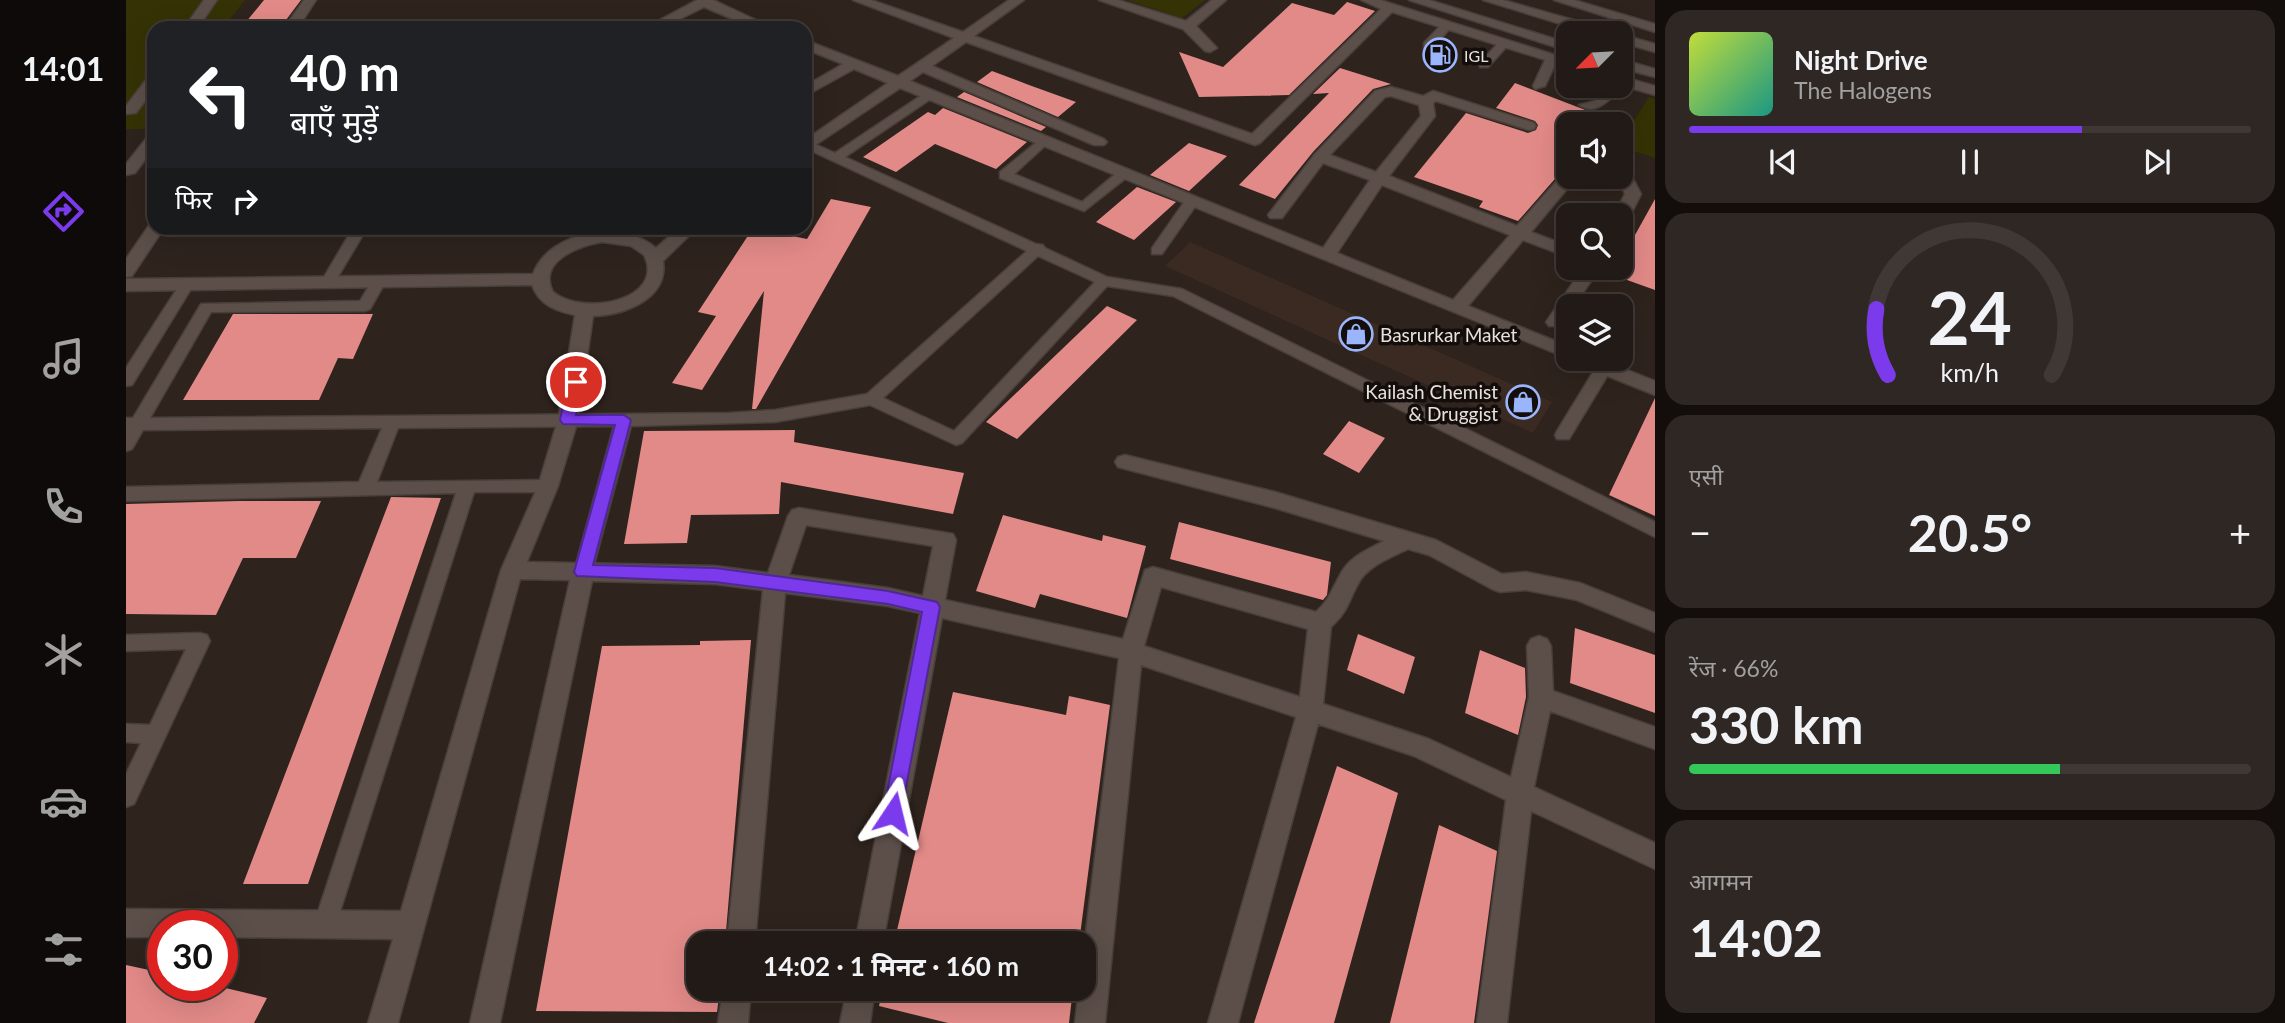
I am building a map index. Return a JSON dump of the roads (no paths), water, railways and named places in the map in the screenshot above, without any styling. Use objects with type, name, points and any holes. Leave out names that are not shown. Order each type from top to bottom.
[{"type":"street","points":[[196,21],[211,0]]},
{"type":"street","points":[[296,21],[310,0]]},
{"type":"street","points":[[859,0],[1255,140],[1390,7]]},
{"type":"street","points":[[812,142],[900,84],[1018,0]]},
{"type":"street","points":[[1105,0],[1188,26],[1210,48]]},
{"type":"street","points":[[1188,26],[1220,0]]},
{"type":"street","points":[[1367,0],[1556,60]]},
{"type":"street","points":[[1415,0],[1556,43]]},
{"type":"street","points":[[1489,0],[1562,21]]},
{"type":"street","points":[[1560,0],[1655,27]]},
{"type":"street","points":[[666,21],[705,1],[750,21]]},
{"type":"street","points":[[1633,42],[1655,48]]},
{"type":"street","points":[[812,47],[1556,348]]},
{"type":"street","points":[[812,88],[853,64]]},
{"type":"street","points":[[923,67],[1099,142]]},
{"type":"street","points":[[1633,67],[1655,73]]},
{"type":"street","points":[[928,95],[951,79]]},
{"type":"street","points":[[1633,85],[1655,91]]},
{"type":"street","points":[[1276,215],[1320,157],[1380,94],[1391,91],[1426,102]]},
{"type":"street","points":[[1426,102],[1433,95],[1530,126]]},
{"type":"street","points":[[1326,256],[1379,178],[1428,116],[1426,102]]},
{"type":"street","points":[[127,172],[147,104]]},
{"type":"street","points":[[1320,157],[1556,247]]},
{"type":"street","points":[[1456,308],[1559,189]]},
{"type":"street","points":[[126,272],[151,235]]},
{"type":"street","points":[[655,260],[681,235]]},
{"type":"street","points":[[611,237],[636,242],[649,250],[657,271],[648,289],[625,303],[585,310],[566,307],[551,300],[542,290],[539,279],[543,267],[552,256],[583,240],[611,237]]},
{"type":"street","points":[[126,285],[539,279]]},
{"type":"street","points":[[1555,323],[1583,280]]},
{"type":"street","points":[[383,1023],[512,570],[548,486],[568,420],[579,363],[585,310]]},
{"type":"street","points":[[1612,371],[1655,388]]},
{"type":"street","points":[[1125,462],[1275,500],[1436,549],[1500,583],[1526,581],[1580,592],[1655,623]]},
{"type":"street","points":[[742,931],[775,583],[799,516],[945,540],[871,931]]},
{"type":"street","points":[[1223,1023],[1310,711],[1320,623],[1338,606],[1349,578],[1363,562],[1406,540]]},
{"type":"street","points":[[512,570],[715,575],[888,597],[1130,651],[1420,747],[1655,856]]},
{"type":"street","points":[[485,1023],[583,572]]},
{"type":"street","points":[[1090,1023],[1130,651],[1153,576],[1320,623]]},
{"type":"street","points":[[1492,1023],[1520,793],[1541,697],[1539,646]]},
{"type":"street","points":[[1541,697],[1655,738]]},
{"type":"street","points":[[126,923],[411,925]]},
{"type":"street","points":[[733,1023],[736,1001]]},
{"type":"street","points":[[855,1023],[859,1001]]},
{"type":"lane","points":[[1428,52],[1430,43],[1447,25]]},
{"type":"lane","points":[[1484,65],[1504,43]]},
{"type":"lane","points":[[1539,86],[1552,58]]},
{"type":"lane","points":[[836,158],[928,95]]},
{"type":"lane","points":[[1585,105],[1598,104],[1604,98]]},
{"type":"lane","points":[[1043,141],[1005,175],[1084,207],[1124,174]]},
{"type":"lane","points":[[812,148],[1038,248],[1104,281],[1177,292],[1655,530]]},
{"type":"lane","points":[[1157,251],[1192,201]]},
{"type":"lane","points":[[328,282],[356,235]]},
{"type":"lane","points":[[132,424],[624,420],[775,416],[872,399],[1038,248]]},
{"type":"lane","points":[[126,445],[132,424],[206,307],[365,306],[379,281]]},
{"type":"lane","points":[[872,399],[956,439],[1104,281]]},
{"type":"lane","points":[[126,382],[187,284]]},
{"type":"lane","points":[[1563,435],[1602,371]]},
{"type":"lane","points":[[583,572],[624,420]]},
{"type":"lane","points":[[365,489],[392,422]]},
{"type":"lane","points":[[325,924],[467,486]]},
{"type":"lane","points":[[126,494],[548,486]]},
{"type":"lane","points":[[126,643],[200,642],[126,797]]},
{"type":"lane","points":[[126,733],[156,734]]},
{"type":"place","name":"IGL","points":[[1440,55]]},
{"type":"place","name":"Basrurkar Maket","points":[[1356,334]]},
{"type":"place","name":"Kailash Chemist & Druggist","points":[[1523,402]]}]
